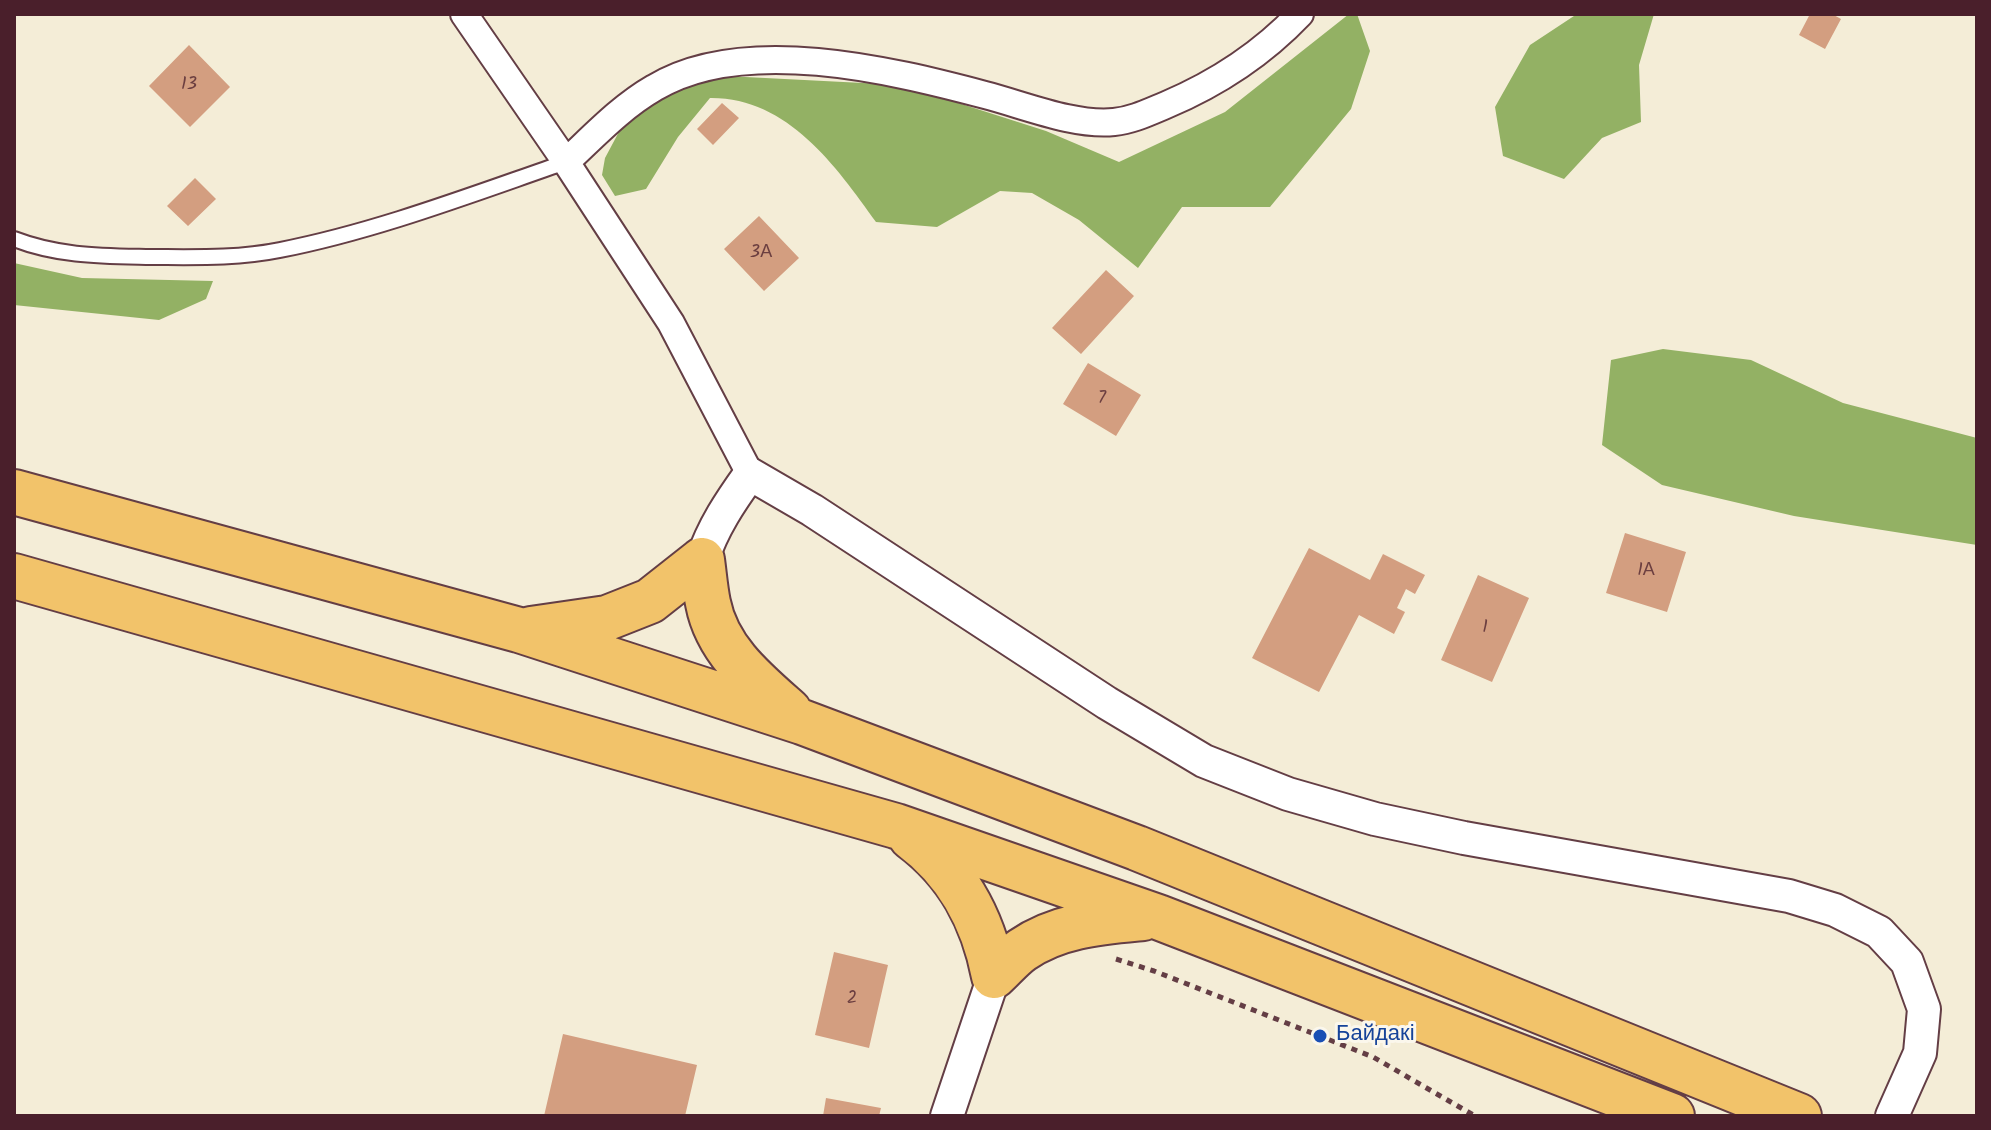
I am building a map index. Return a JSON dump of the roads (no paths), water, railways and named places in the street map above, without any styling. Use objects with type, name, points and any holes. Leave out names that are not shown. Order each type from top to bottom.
[{"type":"highway","points":[[14,492],[519,630],[802,722],[1137,848],[1798,1116]]},
{"type":"highway","points":[[519,630],[607,618],[650,601],[702,560]]},
{"type":"highway","points":[[702,560],[708,606],[724,645],[752,679],[802,722]]},
{"type":"highway","points":[[14,576],[896,826],[1158,917],[1672,1116]]},
{"type":"highway","points":[[896,826],[929,850],[962,888],[987,943],[994,976]]},
{"type":"highway","points":[[994,976],[1021,951],[1081,924],[1158,917]]},
{"type":"street","points":[[464,14],[671,323],[750,474],[812,510],[1107,703],[1204,761],[1288,794],[1375,819],[1464,838],[1789,896],[1835,910],[1879,932],[1907,962],[1924,1009],[1920,1053],[1892,1116]]},
{"type":"street","points":[[566,162],[623,109],[655,87],[691,71],[739,63],[792,61],[847,65],[916,77],[1084,121],[1114,122],[1140,116],[1213,83],[1277,38],[1300,14]]},
{"type":"street","points":[[702,560],[712,532],[750,474]]},
{"type":"street","points":[[947,1116],[994,976]]},
{"type":"lane","points":[[14,239],[39,248],[83,256],[227,257],[280,250],[424,211],[566,162]]},
{"type":"place","name":"Байдакі","points":[[1320,1036]]}]
